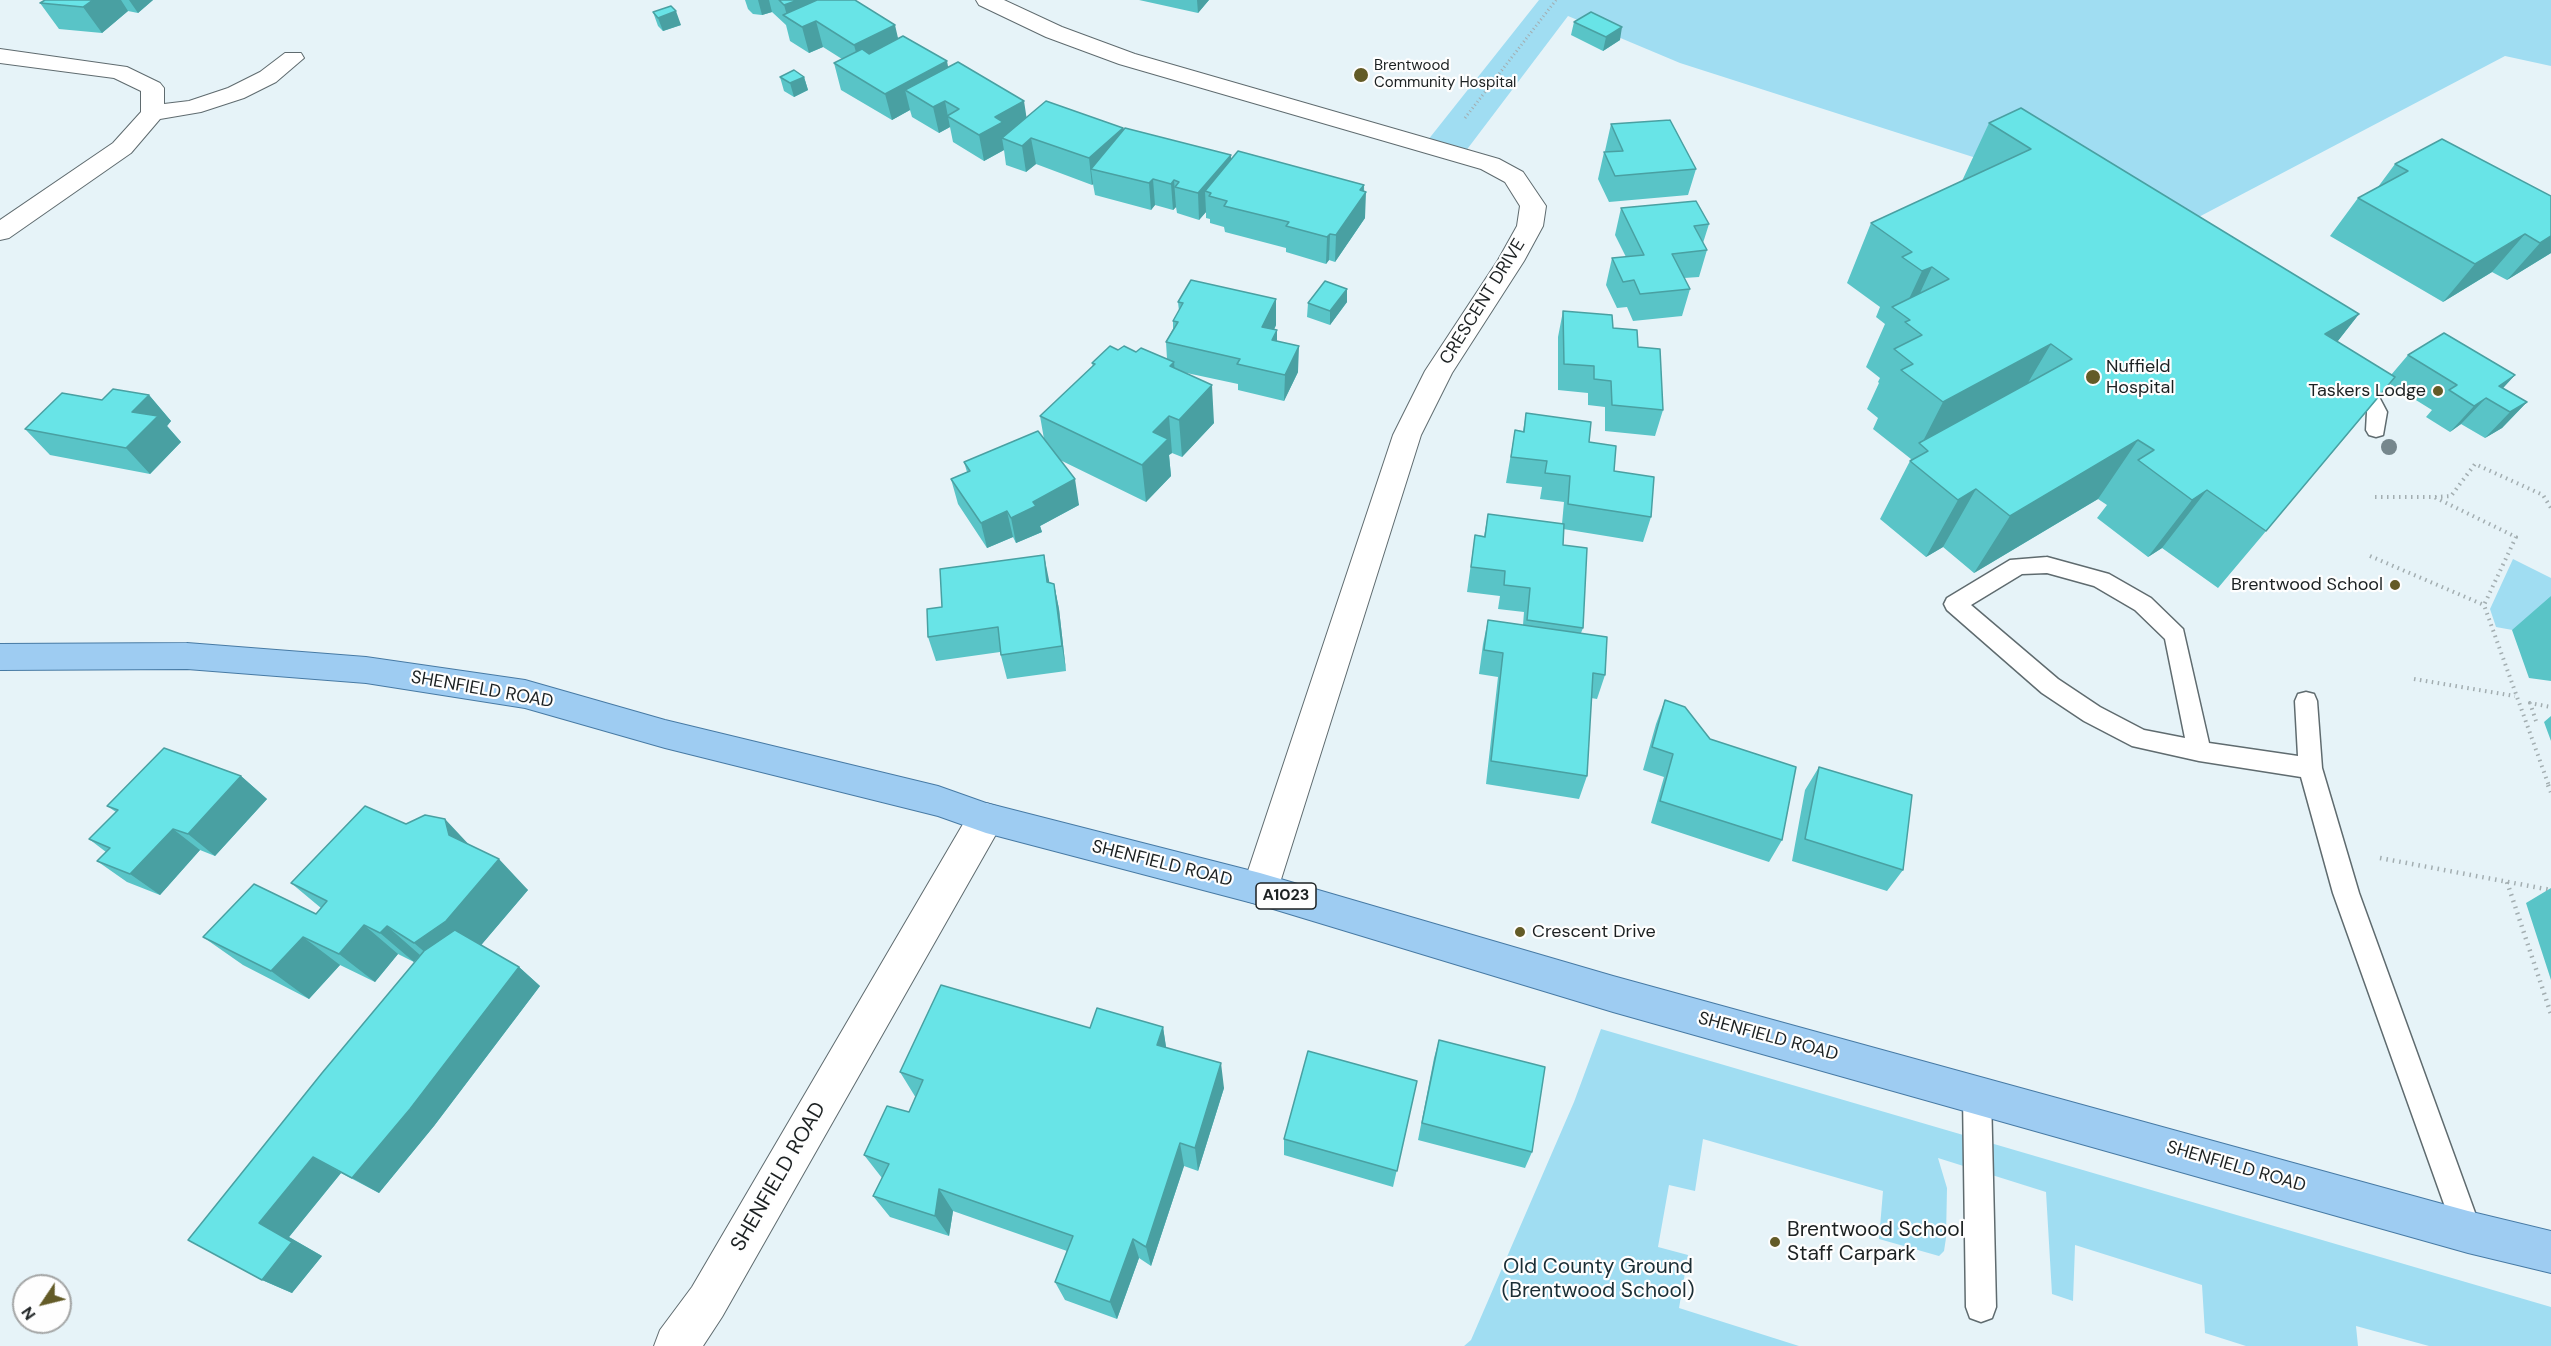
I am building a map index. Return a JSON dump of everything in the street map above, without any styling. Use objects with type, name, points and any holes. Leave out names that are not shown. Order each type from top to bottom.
[{"type":"main road","name":"SHENFIELD ROAD","points":[[0,657],[187,656],[366,670],[525,694],[665,734],[938,801],[986,818],[1260,889],[1613,994],[2468,1232],[2551,1252]]},
{"type":"street","name":"CRESCENT DRIVE","points":[[987,0],[1054,33],[1127,59],[1490,164],[1514,177],[1533,206],[1530,226],[1511,261],[1439,371],[1407,435],[1260,889]]},
{"type":"street","points":[[0,56],[119,72],[152,88],[153,113]]},
{"type":"street","points":[[0,231],[122,148],[153,113],[193,107],[236,93],[268,77],[293,58]]},
{"type":"street","name":"SHENFIELD ROAD","points":[[676,1346],[713,1292],[986,818]]},
{"type":"lane","points":[[2340,371],[2361,387],[2370,398],[2377,412],[2376,430]]},
{"type":"lane","points":[[2199,750],[2175,635],[2143,604],[2101,580],[2047,565],[2018,566],[1955,604],[2050,686],[2092,714],[2139,739],[2199,750],[2310,768]]},
{"type":"lane","points":[[2306,701],[2310,768],[2335,852],[2386,1010],[2468,1232]]},
{"type":"lane","points":[[1977,1095],[1981,1307]]},
{"type":"path","points":[[1439,149],[1502,73],[1556,0]]},
{"type":"path","points":[[2375,497],[2451,496],[2475,464],[2543,495],[2551,508]]},
{"type":"path","points":[[2434,497],[2516,537],[2484,605],[2551,792]]},
{"type":"path","points":[[2370,556],[2484,605]]},
{"type":"path","points":[[2414,679],[2516,696]]},
{"type":"path","points":[[2536,721],[2530,704],[2551,707]]},
{"type":"path","points":[[2335,852],[2551,890]]},
{"type":"path","points":[[2507,881],[2551,1014]]},
{"type":"green space","points":[[1539,0],[2551,0],[2551,66],[2505,56],[2134,251],[1998,165],[1680,63],[1568,16],[1462,156],[1424,145]]},
{"type":"green space","points":[[2513,559],[2551,578],[2551,637],[2496,627],[2490,609]]},
{"type":"green space","name":"Old County Ground (Brentwood School)","points":[[1601,1029],[2551,1307],[2551,1346],[2429,1346],[2356,1326],[2358,1346],[2246,1346],[2205,1333],[2202,1285],[2075,1245],[2073,1301],[2052,1294],[2046,1192],[1938,1158],[1947,1188],[1946,1238],[1944,1251],[1939,1256],[1879,1239],[1883,1191],[1703,1139],[1695,1191],[1669,1185],[1658,1247],[1688,1255],[1679,1308],[1799,1346],[1464,1346],[1471,1340],[1574,1102]]},
{"type":"building","points":[[45,0],[93,0],[83,7],[40,3]]},
{"type":"building","points":[[779,0],[798,0],[784,5]]},
{"type":"building","points":[[817,0],[855,0],[895,25],[854,45],[816,21],[802,27],[783,15]]},
{"type":"building","points":[[671,6],[676,11],[658,18],[653,12]]},
{"type":"building","points":[[1591,12],[1622,27],[1606,37],[1574,22]]},
{"type":"building","points":[[903,36],[947,61],[885,94],[834,63],[862,49],[869,54]]},
{"type":"building","points":[[958,62],[1024,101],[995,117],[1003,122],[979,135],[947,116],[959,109],[945,101],[933,107],[905,90]]},
{"type":"building","points":[[794,70],[804,77],[790,83],[780,77]]},
{"type":"building","points":[[1046,101],[1123,128],[1089,158],[1031,138],[1022,146],[1002,138]]},
{"type":"building","name":"Nuffield Hospital","points":[[2021,108],[2359,314],[2325,334],[2395,377],[2266,531],[2207,490],[2192,500],[2138,460],[2154,450],[2138,440],[2010,516],[1976,489],[1958,500],[1910,461],[1928,451],[1919,443],[2072,359],[2051,344],[1943,402],[1901,370],[1913,364],[1894,349],[1922,335],[1905,322],[1910,320],[1892,307],[1949,279],[1932,267],[1922,271],[1902,257],[1912,252],[1871,223],[2031,149],[1989,123]]},
{"type":"building","points":[[1670,120],[1696,169],[1615,176],[1604,152],[1623,151],[1611,124]]},
{"type":"building","points":[[1125,128],[1231,155],[1198,193],[1175,187],[1179,182],[1174,180],[1171,184],[1153,179],[1149,183],[1091,169]]},
{"type":"building","points":[[2442,139],[2551,196],[2551,236],[2540,243],[2525,234],[2475,264],[2358,198],[2408,171],[2395,164]]},
{"type":"building","points":[[1238,151],[1364,185],[1360,190],[1366,192],[1336,235],[1330,234],[1327,237],[1286,226],[1289,222],[1224,206],[1227,201],[1209,196],[1211,193],[1205,191]]},
{"type":"building","points":[[1696,201],[1709,224],[1694,226],[1707,250],[1672,254],[1690,289],[1640,294],[1634,280],[1623,282],[1612,258],[1644,255],[1621,208]]},
{"type":"building","points":[[1191,280],[1276,299],[1262,327],[1277,330],[1272,340],[1299,346],[1285,375],[1237,364],[1240,359],[1166,342],[1178,322],[1173,321],[1183,303],[1178,302]]},
{"type":"building","points":[[1325,281],[1347,289],[1330,311],[1308,303]]},
{"type":"building","points":[[1563,311],[1612,315],[1613,328],[1637,330],[1638,347],[1660,349],[1663,410],[1612,405],[1611,381],[1594,379],[1594,366],[1564,364]]},
{"type":"building","points":[[2444,333],[2515,375],[2499,386],[2527,402],[2510,412],[2486,398],[2474,406],[2449,390],[2457,385],[2408,355]]},
{"type":"building","points":[[1110,346],[1118,350],[1124,346],[1136,352],[1141,348],[1174,362],[1170,366],[1212,385],[1179,420],[1169,416],[1153,432],[1168,439],[1142,465],[1040,416],[1095,364],[1092,363]]},
{"type":"building","points":[[113,389],[149,395],[132,412],[158,416],[126,448],[25,429],[62,393],[102,400]]},
{"type":"building","points":[[1526,413],[1591,422],[1589,442],[1616,446],[1614,471],[1654,477],[1651,517],[1568,504],[1570,476],[1545,473],[1547,461],[1511,457],[1515,430],[1524,432]]},
{"type":"building","points":[[1038,431],[1075,479],[1033,502],[1036,506],[1011,518],[1007,511],[981,523],[951,479],[970,471],[964,462]]},
{"type":"building","points":[[1488,514],[1564,524],[1563,545],[1587,548],[1583,628],[1527,620],[1530,588],[1504,585],[1505,571],[1471,567],[1475,535],[1485,537]]},
{"type":"building","points":[[1044,555],[1047,582],[1054,584],[1062,646],[1001,655],[998,627],[928,637],[927,609],[942,607],[940,569]]},
{"type":"building","points":[[1488,620],[1607,637],[1605,675],[1593,673],[1587,776],[1491,761],[1503,653],[1484,650]]},
{"type":"building","points":[[1665,700],[1685,707],[1710,739],[1796,767],[1782,840],[1660,801],[1673,754],[1652,747]]},
{"type":"building","points":[[164,748],[241,776],[188,834],[173,829],[130,874],[97,861],[110,848],[89,839],[118,810],[107,806]]},
{"type":"building","points":[[1819,767],[1912,795],[1903,870],[1805,839]]},
{"type":"building","points":[[365,806],[406,824],[425,815],[445,819],[449,835],[499,859],[446,921],[414,943],[387,926],[380,933],[364,925],[339,954],[303,937],[271,971],[203,937],[254,884],[316,914],[327,901],[291,883]]},
{"type":"building","points":[[455,930],[519,967],[410,1109],[352,1178],[313,1157],[259,1223],[292,1242],[262,1280],[188,1240],[322,1073],[424,951]]},
{"type":"building","points":[[941,985],[1090,1028],[1097,1008],[1163,1027],[1157,1045],[1221,1063],[1195,1148],[1180,1143],[1146,1247],[1133,1239],[1110,1302],[1055,1282],[1073,1236],[939,1189],[935,1216],[873,1196],[889,1164],[864,1155],[887,1106],[909,1112],[923,1080],[900,1072]]},
{"type":"building","points":[[1439,1040],[1545,1067],[1532,1152],[1422,1123]]},
{"type":"building","points":[[1308,1051],[1417,1081],[1397,1171],[1284,1139]]},
{"type":"place","name":"Brentwood Community Hospital","points":[[1361,75]]},
{"type":"place","name":"Nuffield Hospital","points":[[2093,377]]},
{"type":"place","name":"Taskers Lodge","points":[[2438,391]]},
{"type":"place","name":"Brentwood School","points":[[2395,585]]},
{"type":"place","name":"Crescent Drive","points":[[1520,932]]},
{"type":"place","name":"Brentwood School Staff Carpark","points":[[1775,1242]]}]
